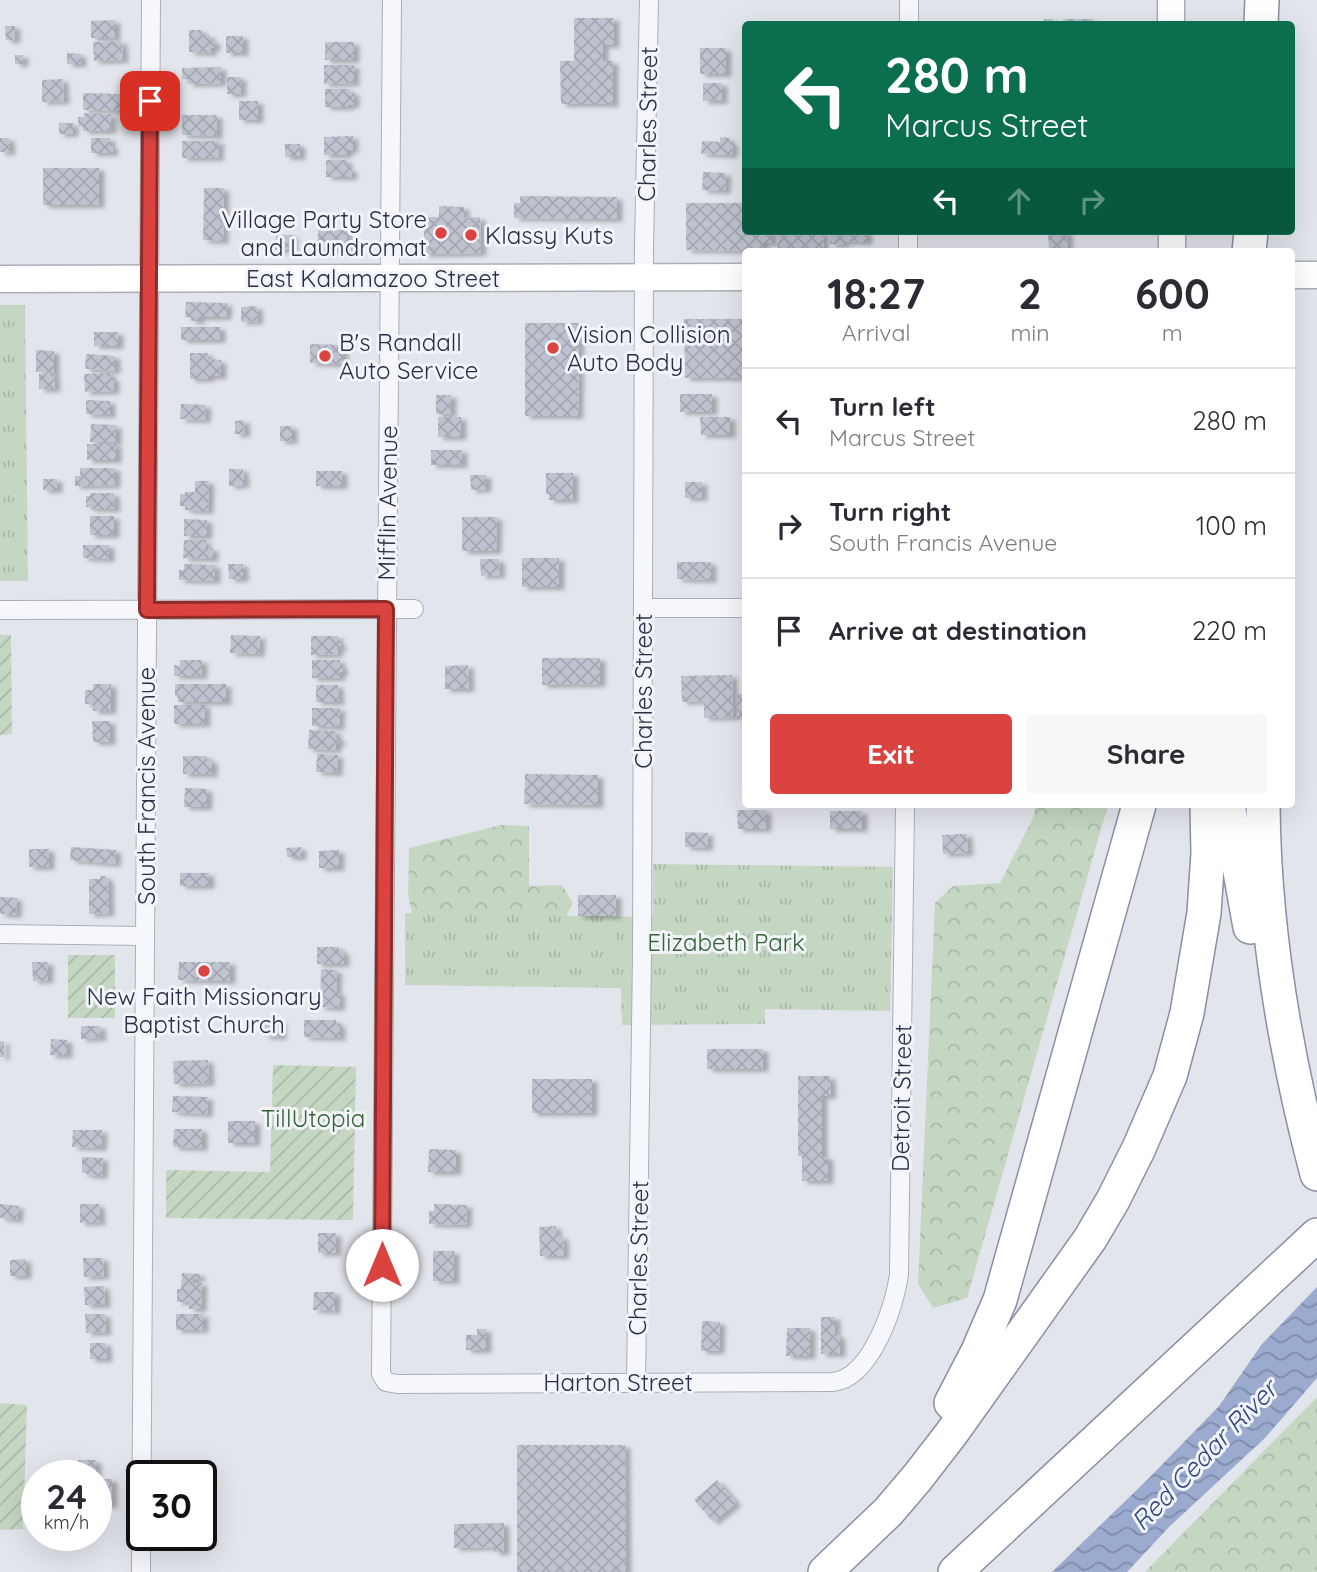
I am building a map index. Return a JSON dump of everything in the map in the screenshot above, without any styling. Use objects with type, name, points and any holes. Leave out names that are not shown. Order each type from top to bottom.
[{"type":"highway","points":[[1263,0],[1263,21]]},
{"type":"highway","points":[[853,1546],[900,1482],[957,1394],[1000,1300],[1138,808]]},
{"type":"highway","points":[[825,1572],[888,1511],[917,1478],[1065,1275],[1102,1219],[1139,1148],[1170,1076],[1187,1013],[1204,912],[1208,853],[1207,808]]},
{"type":"highway","points":[[1229,808],[1263,989],[1299,1104],[1317,1173]]},
{"type":"highway","points":[[1263,808],[1271,943],[1299,1104]]},
{"type":"highway","points":[[955,1572],[1317,1235]]},
{"type":"street","name":"South Francis Avenue","points":[[141,1572],[151,0]]},
{"type":"street","name":"Mifflin Avenue","points":[[386,1382],[381,1374],[381,1360],[392,0]]},
{"type":"street","name":"Charles Street","points":[[636,1382],[642,955],[644,278],[649,0]]},
{"type":"street","points":[[909,0],[909,21]]},
{"type":"street","points":[[1171,0],[1171,21]]},
{"type":"street","points":[[1295,275],[1317,275]]},
{"type":"street","name":"East Kalamazoo Street","points":[[0,279],[742,277]]},
{"type":"street","points":[[643,608],[742,608]]},
{"type":"street","points":[[0,610],[414,609]]},
{"type":"street","name":"Detroit Street","points":[[849,1377],[858,1370],[884,1327],[894,1302],[899,1274],[905,808]]},
{"type":"street","points":[[0,934],[144,936]]},
{"type":"street","name":"Harton Street","points":[[386,1382],[833,1382],[849,1377]]},
{"type":"green space","points":[[0,305],[25,305],[28,581],[0,581]]},
{"type":"green space","points":[[2,463],[3,552],[0,552]]},
{"type":"green space","points":[[0,635],[11,635],[12,734],[0,735]]},
{"type":"green space","points":[[1035,808],[1107,808],[967,1298],[933,1308],[918,1284],[935,903],[953,886],[1000,883],[1034,816]]},
{"type":"green space","points":[[501,825],[529,826],[529,886],[562,885],[573,903],[559,929],[419,948],[408,895],[409,848]]},
{"type":"green space","name":"Elizabeth Park","points":[[653,864],[893,867],[890,1011],[765,1009],[765,1024],[622,1025],[621,988],[405,985],[405,913],[653,917]]},
{"type":"green space","points":[[590,926],[616,926],[615,938],[610,943],[600,944],[592,937]]},
{"type":"green space","points":[[690,931],[724,931],[718,944],[707,949],[696,944]]},
{"type":"green space","points":[[68,955],[115,955],[115,1018],[68,1018]]},
{"type":"green space","name":"TillUtopia","points":[[273,1065],[356,1067],[353,1220],[166,1218],[166,1170],[270,1172]]},
{"type":"green space","points":[[1317,1397],[1317,1572],[1145,1572]]},
{"type":"green space","points":[[0,1403],[27,1405],[25,1460],[21,1460],[21,1529],[0,1530]]},
{"type":"water","name":"Red Cedar River","points":[[1317,1287],[1317,1378],[1265,1438],[1170,1526],[1127,1572],[1052,1572],[1219,1406],[1262,1344]]},
{"type":"building","points":[[574,18],[614,18],[614,45],[603,45],[603,61],[613,61],[613,104],[561,104],[560,61],[574,61]]},
{"type":"building","points":[[1063,19],[1093,19],[1093,21]]},
{"type":"building","points":[[115,20],[115,38],[91,38],[91,21]]},
{"type":"building","points":[[5,26],[15,26],[15,40],[6,40]]},
{"type":"building","points":[[189,30],[202,30],[202,35],[210,35],[210,41],[215,41],[215,48],[211,48],[211,53],[189,52]]},
{"type":"building","points":[[226,36],[243,36],[243,53],[226,53]]},
{"type":"building","points":[[122,41],[123,60],[94,61],[93,42]]},
{"type":"building","points":[[325,42],[354,42],[354,60],[325,60]]},
{"type":"building","points":[[700,48],[726,48],[726,74],[700,74]]},
{"type":"building","points":[[67,53],[81,54],[81,64],[67,64]]},
{"type":"building","points":[[15,55],[23,55],[23,64],[15,64]]},
{"type":"building","points":[[324,65],[354,65],[354,83],[324,84]]},
{"type":"building","points":[[221,67],[221,83],[188,84],[188,79],[182,79],[182,68]]},
{"type":"building","points":[[227,77],[241,77],[241,94],[227,94]]},
{"type":"building","points":[[63,79],[64,101],[42,102],[42,80]]},
{"type":"building","points":[[703,83],[722,83],[722,101],[703,101]]},
{"type":"building","points":[[325,89],[349,89],[349,92],[354,92],[354,105],[325,107]]},
{"type":"building","points":[[83,93],[122,94],[122,111],[83,110]]},
{"type":"building","points":[[239,101],[258,101],[258,120],[239,120]]},
{"type":"building","points":[[84,113],[111,114],[111,131],[83,131],[83,126],[78,126],[78,117],[84,117]]},
{"type":"building","points":[[182,115],[217,115],[217,136],[182,135]]},
{"type":"building","points":[[59,123],[73,123],[73,134],[59,134]]},
{"type":"building","points":[[353,136],[353,150],[347,150],[347,155],[324,155],[324,137]]},
{"type":"building","points":[[720,137],[729,138],[729,142],[733,143],[732,155],[701,154],[702,141],[720,142]]},
{"type":"building","points":[[0,138],[9,138],[10,152],[0,152]]},
{"type":"building","points":[[91,138],[110,138],[113,153],[91,153]]},
{"type":"building","points":[[182,141],[219,141],[218,158],[182,158]]},
{"type":"building","points":[[285,144],[300,144],[300,157],[285,157]]},
{"type":"building","points":[[326,160],[347,160],[347,169],[352,169],[352,177],[326,177]]},
{"type":"building","points":[[43,168],[99,168],[99,205],[43,205]]},
{"type":"building","points":[[703,172],[726,173],[725,191],[702,190]]},
{"type":"building","points":[[204,188],[224,188],[223,241],[203,240]]},
{"type":"building","points":[[520,196],[617,197],[617,219],[514,218],[514,203],[520,203]]},
{"type":"building","points":[[686,203],[742,203],[742,235],[772,235],[772,243],[763,243],[763,248],[742,248],[742,251],[686,250]]},
{"type":"building","points":[[439,206],[464,207],[464,218],[480,217],[481,253],[424,254],[424,217],[439,217]]},
{"type":"building","points":[[318,230],[347,230],[347,251],[315,251]]},
{"type":"building","points":[[276,235],[293,235],[292,250],[275,250]]},
{"type":"building","points":[[778,235],[824,235],[823,248],[777,248]]},
{"type":"building","points":[[830,235],[867,235],[867,242],[844,241],[843,245],[830,244]]},
{"type":"building","points":[[1048,235],[1067,235],[1068,248],[1049,248]]},
{"type":"building","points":[[186,302],[227,303],[226,317],[199,317],[199,321],[191,321],[191,317],[185,317]]},
{"type":"building","points":[[257,306],[258,321],[241,322],[241,307]]},
{"type":"building","points":[[684,319],[742,319],[742,378],[685,378]]},
{"type":"building","points":[[525,323],[579,323],[578,416],[525,416]]},
{"type":"building","points":[[181,327],[220,327],[220,340],[181,340]]},
{"type":"building","points":[[94,332],[118,332],[118,346],[94,346]]},
{"type":"building","points":[[310,344],[343,345],[343,364],[310,363]]},
{"type":"building","points":[[36,350],[54,351],[54,373],[36,372]]},
{"type":"building","points":[[190,353],[208,353],[208,359],[221,360],[221,376],[190,379]]},
{"type":"building","points":[[86,354],[115,356],[115,371],[85,369]]},
{"type":"building","points":[[54,373],[55,389],[39,389],[39,374]]},
{"type":"building","points":[[110,373],[110,378],[114,378],[114,391],[85,392],[84,374]]},
{"type":"building","points":[[680,394],[712,394],[712,412],[680,412]]},
{"type":"building","points":[[436,395],[451,395],[451,414],[436,414]]},
{"type":"building","points":[[86,400],[110,401],[110,415],[86,414]]},
{"type":"building","points":[[181,404],[206,405],[205,420],[180,419]]},
{"type":"building","points":[[438,417],[461,417],[461,437],[438,437]]},
{"type":"building","points":[[700,417],[730,417],[730,435],[701,435]]},
{"type":"building","points":[[244,420],[245,434],[235,434],[235,421]]},
{"type":"building","points":[[91,424],[116,425],[116,442],[90,442]]},
{"type":"building","points":[[280,426],[292,426],[292,441],[280,441]]},
{"type":"building","points":[[87,444],[116,444],[116,460],[87,460]]},
{"type":"building","points":[[431,450],[462,450],[462,465],[431,465]]},
{"type":"building","points":[[80,468],[115,468],[115,485],[75,486],[75,476],[80,476]]},
{"type":"building","points":[[229,469],[243,469],[244,485],[229,486]]},
{"type":"building","points":[[316,471],[342,471],[342,486],[316,486]]},
{"type":"building","points":[[546,473],[573,473],[573,500],[549,500],[549,494],[546,494]]},
{"type":"building","points":[[470,475],[486,475],[486,489],[471,490]]},
{"type":"building","points":[[43,479],[57,479],[57,490],[43,490]]},
{"type":"building","points":[[195,481],[209,481],[208,511],[185,510],[185,506],[180,506],[180,494],[195,492]]},
{"type":"building","points":[[685,482],[702,482],[702,498],[685,498]]},
{"type":"building","points":[[90,493],[114,493],[115,509],[86,507],[86,496],[90,496]]},
{"type":"building","points":[[90,516],[114,516],[114,535],[90,535]]},
{"type":"building","points":[[462,517],[497,517],[496,551],[462,551]]},
{"type":"building","points":[[184,519],[207,520],[207,536],[184,536]]},
{"type":"building","points":[[184,540],[206,540],[205,548],[213,548],[213,559],[183,558]]},
{"type":"building","points":[[83,545],[109,545],[109,559],[83,558]]},
{"type":"building","points":[[522,558],[559,558],[559,587],[522,587]]},
{"type":"building","points":[[480,559],[499,559],[500,575],[481,576]]},
{"type":"building","points":[[677,562],[711,562],[711,580],[677,579]]},
{"type":"building","points":[[184,564],[215,565],[215,581],[179,580],[179,570],[184,570]]},
{"type":"building","points":[[228,564],[243,564],[243,579],[229,579]]},
{"type":"building","points":[[231,635],[260,636],[259,654],[230,653]]},
{"type":"building","points":[[311,636],[338,636],[341,648],[338,648],[338,654],[311,655]]},
{"type":"building","points":[[542,658],[600,658],[600,684],[542,685]]},
{"type":"building","points":[[180,660],[202,660],[202,676],[174,676],[174,665],[180,666]]},
{"type":"building","points":[[312,660],[340,660],[343,672],[340,672],[340,678],[312,678]]},
{"type":"building","points":[[468,665],[469,689],[445,689],[445,666]]},
{"type":"building","points":[[732,675],[733,717],[704,718],[704,701],[682,702],[681,676]]},
{"type":"building","points":[[93,684],[111,684],[111,711],[93,711],[93,704],[85,704],[85,690],[93,690]]},
{"type":"building","points":[[175,684],[226,684],[226,702],[178,702]]},
{"type":"building","points":[[316,685],[338,685],[339,702],[316,702]]},
{"type":"building","points":[[737,694],[742,694],[742,720],[737,720]]},
{"type":"building","points":[[174,705],[205,705],[205,724],[174,724]]},
{"type":"building","points":[[312,708],[340,708],[339,727],[312,726]]},
{"type":"building","points":[[92,721],[110,721],[110,742],[93,742]]},
{"type":"building","points":[[309,730],[336,731],[339,744],[336,744],[336,750],[308,749]]},
{"type":"building","points":[[317,754],[338,755],[337,773],[316,772]]},
{"type":"building","points":[[183,756],[207,756],[207,760],[212,760],[212,774],[183,774]]},
{"type":"building","points":[[525,774],[598,775],[598,805],[524,804]]},
{"type":"building","points":[[185,788],[207,789],[207,807],[184,807]]},
{"type":"building","points":[[737,810],[766,810],[766,829],[738,829]]},
{"type":"building","points":[[830,811],[862,811],[862,829],[830,829]]},
{"type":"building","points":[[685,832],[708,833],[707,848],[685,847]]},
{"type":"building","points":[[967,834],[968,853],[943,854],[942,835]]},
{"type":"building","points":[[71,847],[116,850],[115,864],[70,860]]},
{"type":"building","points":[[301,847],[301,857],[287,857],[286,848]]},
{"type":"building","points":[[29,849],[49,849],[49,867],[29,867]]},
{"type":"building","points":[[339,850],[339,868],[319,868],[319,851]]},
{"type":"building","points":[[180,873],[209,873],[209,886],[180,886]]},
{"type":"building","points":[[100,876],[106,876],[108,879],[109,913],[89,914],[89,879],[100,879]]},
{"type":"building","points":[[578,895],[616,895],[616,916],[578,916]]},
{"type":"building","points":[[0,897],[17,898],[16,915],[0,914]]},
{"type":"building","points":[[317,947],[339,947],[339,951],[344,951],[344,964],[317,964]]},
{"type":"building","points":[[32,962],[48,962],[48,980],[33,981]]},
{"type":"building","name":"New Faith Missionary Baptist Church","points":[[179,962],[230,962],[230,981],[178,980]]},
{"type":"building","points":[[321,969],[337,970],[336,993],[340,993],[339,1008],[320,1007]]},
{"type":"building","points":[[265,1020],[281,1021],[281,1037],[264,1036]]},
{"type":"building","points":[[304,1020],[336,1020],[336,1024],[340,1024],[340,1038],[304,1037]]},
{"type":"building","points":[[81,1026],[100,1026],[101,1038],[81,1039]]},
{"type":"building","points":[[51,1039],[67,1040],[67,1055],[50,1055]]},
{"type":"building","points":[[0,1041],[4,1041],[4,1057],[0,1057]]},
{"type":"building","points":[[707,1049],[763,1049],[763,1069],[707,1069]]},
{"type":"building","points":[[208,1060],[209,1083],[174,1084],[173,1061]]},
{"type":"building","points":[[798,1076],[830,1076],[831,1096],[822,1096],[822,1157],[828,1157],[828,1181],[802,1181],[802,1156],[798,1156]]},
{"type":"building","points":[[532,1079],[592,1079],[592,1113],[532,1113]]},
{"type":"building","points":[[173,1096],[208,1097],[207,1114],[172,1112]]},
{"type":"building","points":[[228,1121],[255,1121],[255,1143],[228,1143]]},
{"type":"building","points":[[174,1129],[202,1129],[202,1148],[173,1147]]},
{"type":"building","points":[[73,1130],[102,1130],[101,1148],[72,1147]]},
{"type":"building","points":[[429,1149],[456,1150],[456,1172],[428,1172]]},
{"type":"building","points":[[82,1157],[103,1158],[102,1176],[82,1173]]},
{"type":"building","points":[[0,1204],[19,1206],[17,1220],[0,1218]]},
{"type":"building","points":[[80,1204],[99,1204],[100,1222],[80,1223]]},
{"type":"building","points":[[434,1204],[467,1205],[466,1225],[429,1224],[429,1211],[434,1211]]},
{"type":"building","points":[[556,1226],[556,1236],[563,1236],[564,1256],[540,1256],[539,1227]]},
{"type":"building","points":[[318,1233],[336,1233],[336,1253],[318,1253]]},
{"type":"building","points":[[433,1251],[454,1251],[454,1281],[433,1281]]},
{"type":"building","points":[[83,1258],[103,1258],[104,1276],[84,1277]]},
{"type":"building","points":[[26,1259],[26,1276],[10,1276],[10,1260]]},
{"type":"building","points":[[182,1273],[200,1274],[200,1279],[193,1279],[193,1283],[202,1283],[201,1309],[189,1309],[189,1302],[177,1302],[177,1289],[181,1289]]},
{"type":"building","points":[[104,1286],[105,1305],[85,1305],[84,1287]]},
{"type":"building","points":[[314,1292],[335,1292],[335,1311],[313,1310]]},
{"type":"building","points":[[85,1314],[105,1314],[106,1332],[86,1333]]},
{"type":"building","points":[[176,1314],[203,1314],[203,1330],[176,1330]]},
{"type":"building","points":[[821,1317],[835,1317],[835,1335],[840,1335],[840,1354],[821,1354]]},
{"type":"building","points":[[702,1321],[720,1322],[719,1351],[701,1351]]},
{"type":"building","points":[[787,1328],[810,1328],[810,1356],[786,1356]]},
{"type":"building","points":[[477,1329],[486,1329],[486,1350],[466,1350],[466,1335],[477,1335]]},
{"type":"building","points":[[90,1343],[106,1343],[107,1359],[90,1359]]},
{"type":"building","points":[[517,1445],[625,1445],[626,1572],[517,1572]]},
{"type":"building","points":[[717,1480],[736,1503],[713,1522],[694,1500]]},
{"type":"building","points":[[504,1523],[504,1552],[494,1552],[494,1547],[454,1548],[454,1524]]},
{"type":"place","name":"Village Party Store and Laundromat","points":[[441,233]]},
{"type":"place","name":"Klassy Kuts","points":[[471,235]]},
{"type":"place","name":"Vision Collision Auto Body","points":[[553,348]]},
{"type":"place","name":"B's Randall Auto Service","points":[[325,356]]},
{"type":"place","name":"New Faith Missionary Baptist Church","points":[[204,971]]},
{"type":"route","points":[[150,101],[147,610],[386,609],[382,1265]]}]
